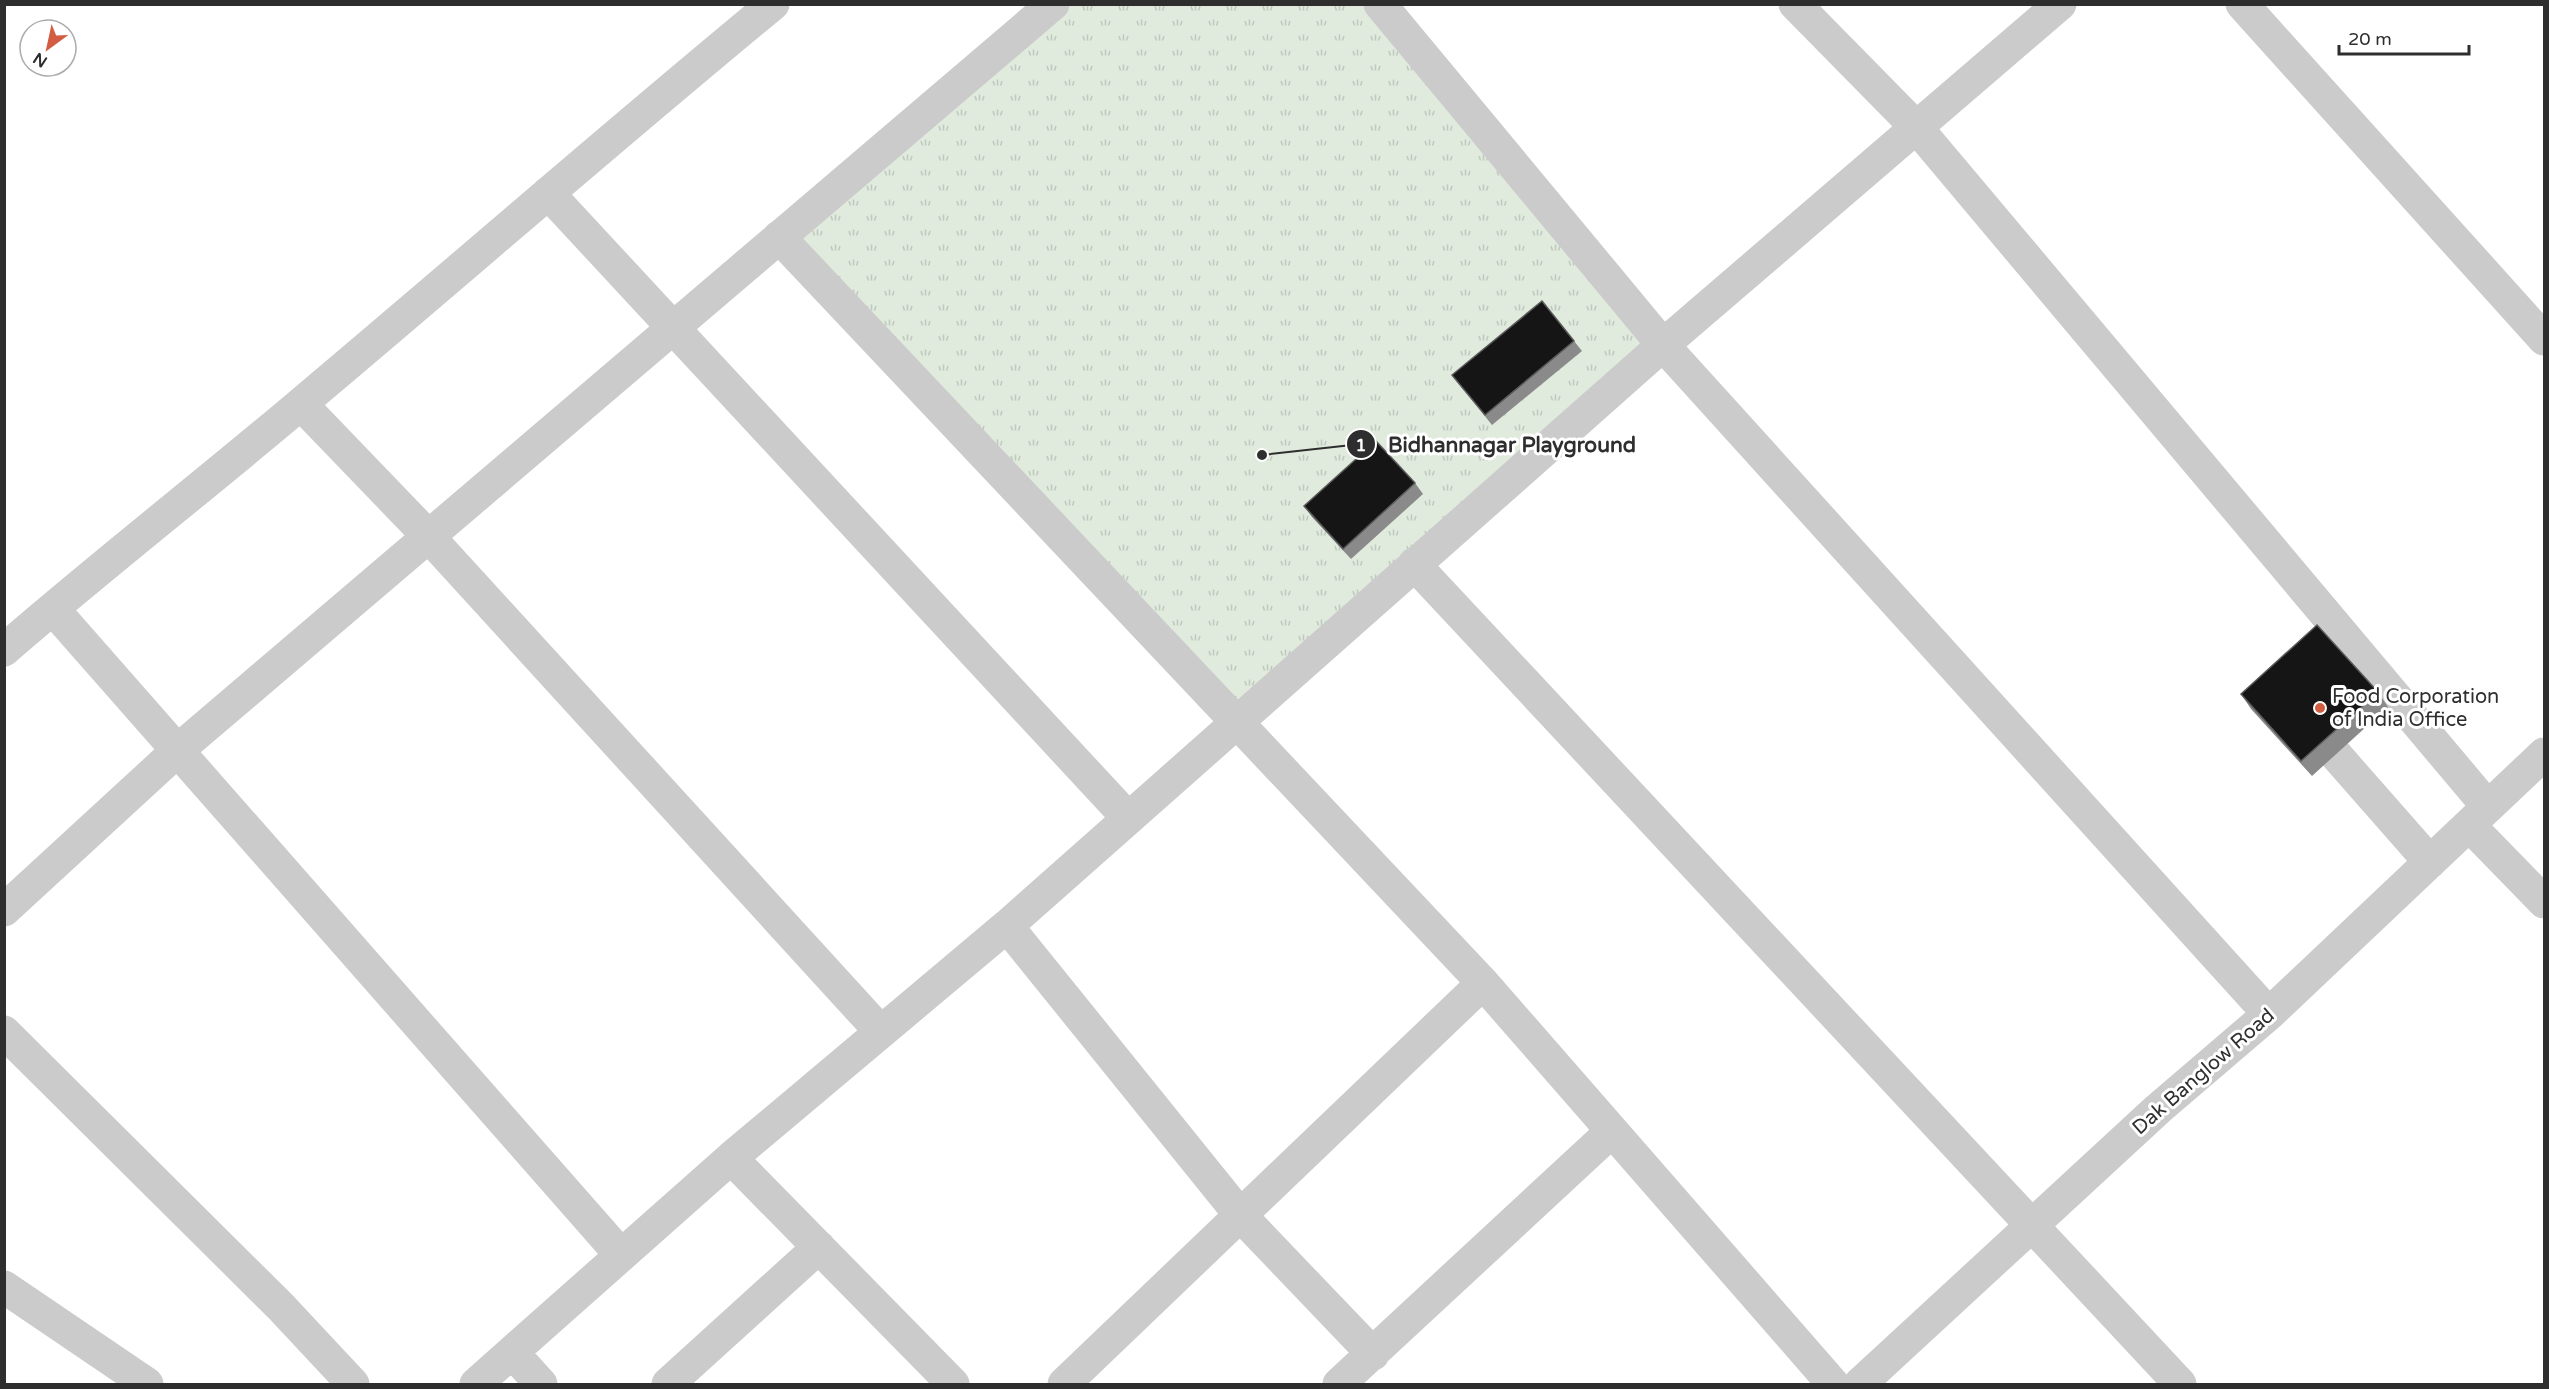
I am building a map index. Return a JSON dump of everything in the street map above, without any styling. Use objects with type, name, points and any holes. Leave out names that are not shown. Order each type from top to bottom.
[{"type":"street","points":[[4,650],[301,404],[642,111],[772,4]]},
{"type":"street","points":[[4,910],[178,750],[430,538],[1053,4]]},
{"type":"street","points":[[1380,4],[1663,345],[2269,1014]]},
{"type":"street","points":[[1795,4],[1917,128],[2479,816],[2544,902]]},
{"type":"street","points":[[476,1384],[731,1158],[1007,926],[1663,345],[2060,4]]},
{"type":"street","points":[[2242,4],[2544,339]]},
{"type":"street","points":[[548,193],[1128,818]]},
{"type":"street","points":[[779,237],[1483,983],[1833,1384]]},
{"type":"street","points":[[301,404],[430,538],[881,1032]]},
{"type":"street","points":[[1414,564],[2180,1384]]},
{"type":"street","points":[[53,609],[621,1255]]},
{"type":"street","points":[[2336,754],[2430,862]]},
{"type":"street","name":"Dak Banglow Road","points":[[1860,1384],[2158,1109],[2269,1014],[2544,754]]},
{"type":"street","points":[[1007,926],[1241,1216],[1373,1354]]},
{"type":"street","points":[[1064,1384],[1483,983]]},
{"type":"street","points":[[4,1032],[264,1290],[353,1384]]},
{"type":"street","points":[[1339,1384],[1612,1131]]},
{"type":"street","points":[[731,1158],[953,1384]]},
{"type":"street","points":[[668,1384],[819,1247]]},
{"type":"street","points":[[4,1287],[147,1384]]},
{"type":"street","points":[[512,1352],[541,1384]]},
{"type":"green space","points":[[1053,5],[1380,5],[1663,345],[1236,722],[779,237]]},
{"type":"building","points":[[1542,301],[1574,341],[1485,415],[1452,375]]},
{"type":"building","points":[[1376,441],[1415,483],[1343,549],[1304,506]]},
{"type":"building","name":"Food Corporation of India Office","points":[[2317,625],[2378,692],[2301,761],[2241,694]]},
{"type":"place","name":"Bidhannagar Playground","points":[[1262,455]]},
{"type":"place","name":"Food Corporation of India Office","points":[[2320,708]]}]
